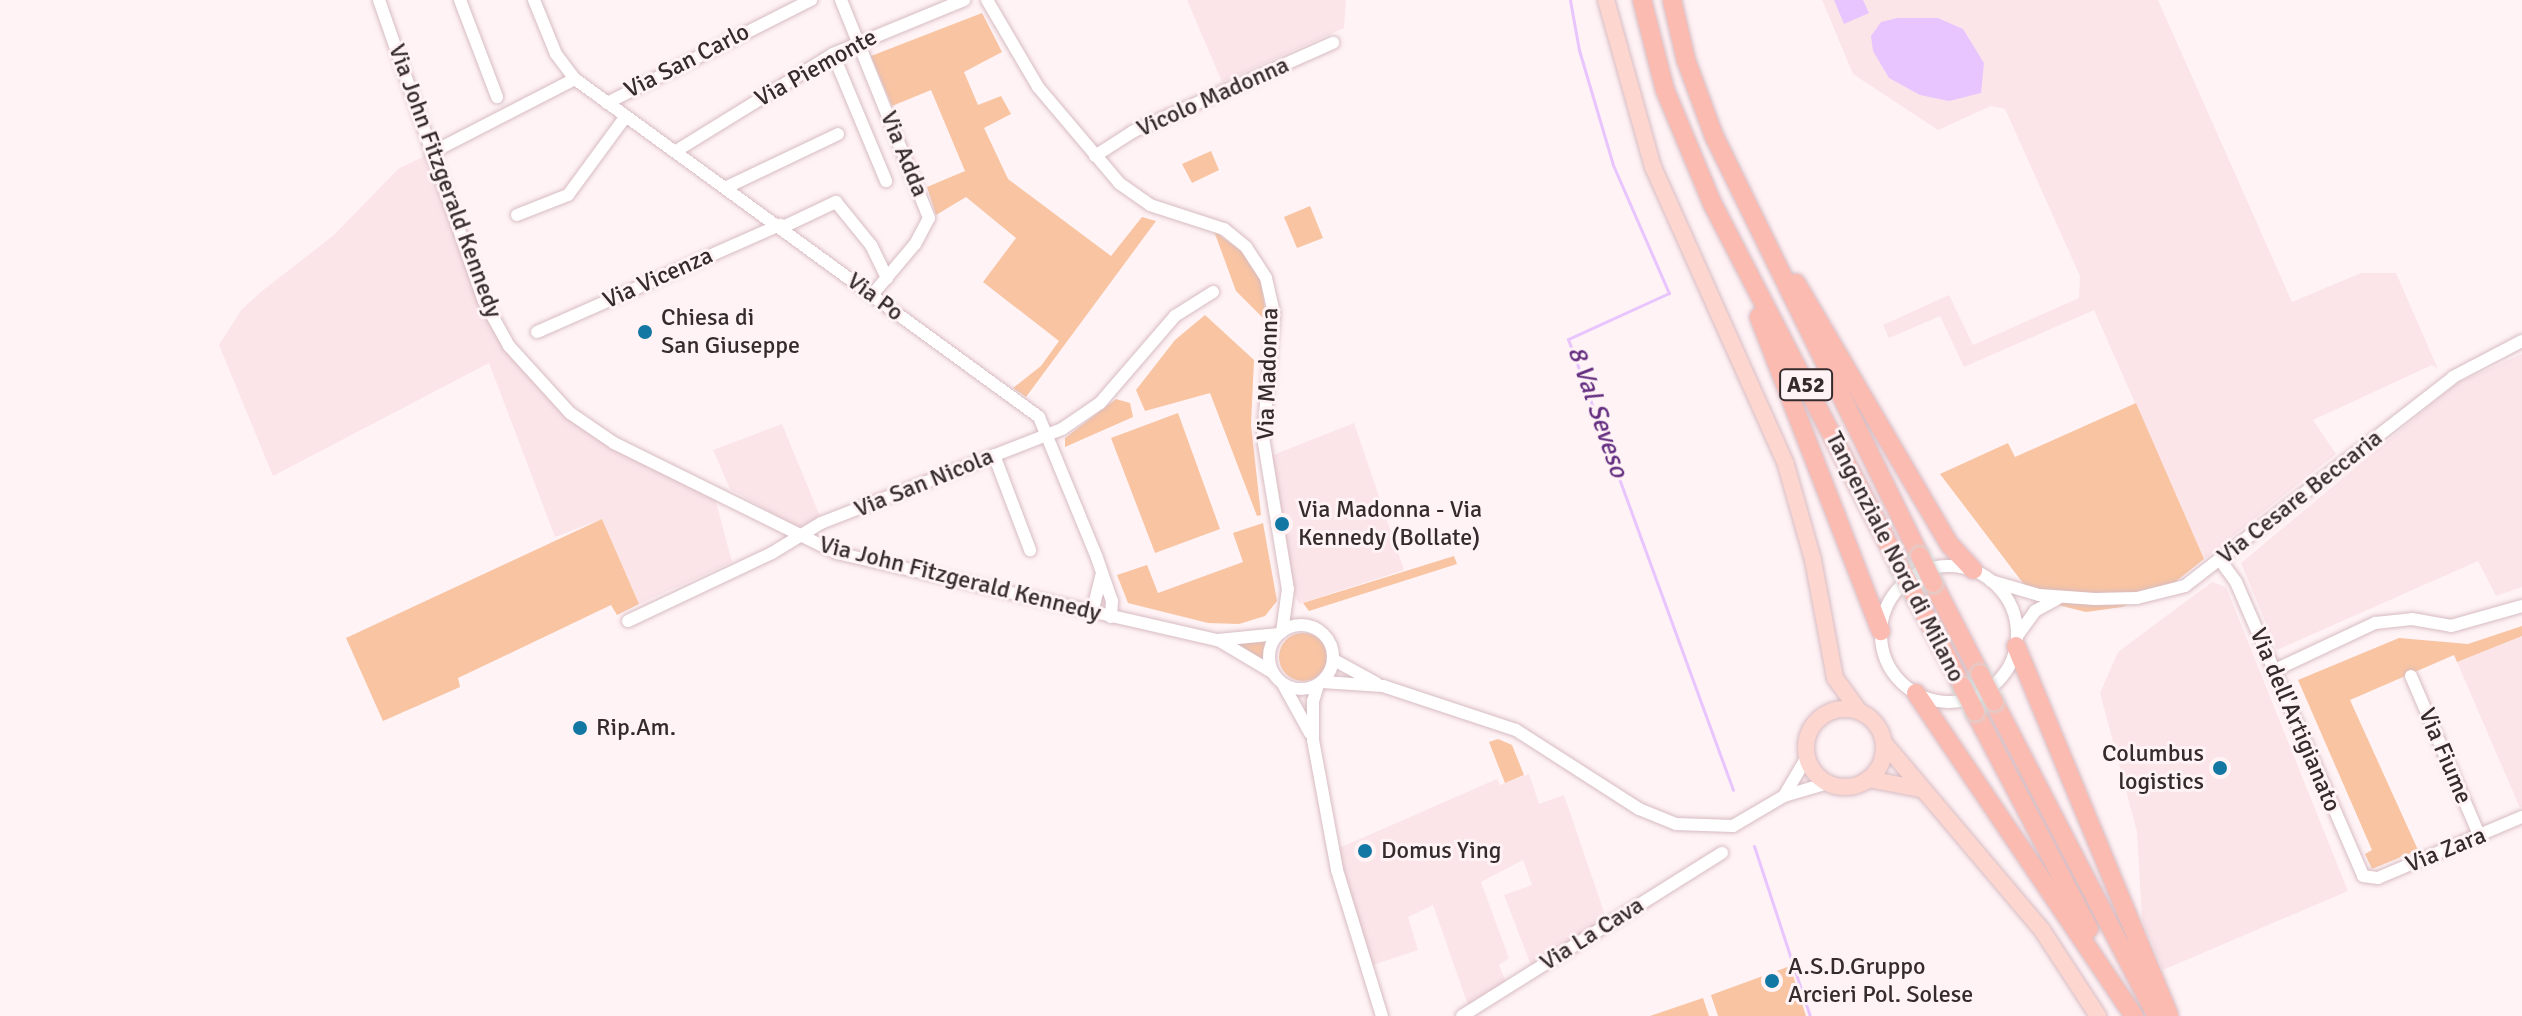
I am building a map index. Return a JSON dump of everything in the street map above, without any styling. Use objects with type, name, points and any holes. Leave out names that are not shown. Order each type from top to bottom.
[{"type":"highway","name":"Tangenziale Nord di Milano","points":[[1642,0],[1665,90],[1712,203],[2134,1016]]},
{"type":"highway","name":"Tangenziale Nord di Milano","points":[[1672,0],[1701,103],[1739,188],[1933,583],[2157,1016]]},
{"type":"highway","points":[[1739,188],[1950,545],[1973,570]]},
{"type":"highway","points":[[1712,203],[1881,631]]},
{"type":"highway","points":[[2016,641],[2169,1016]]},
{"type":"highway","points":[[1916,693],[2134,1016]]},
{"type":"main road","points":[[1606,0],[1653,167],[1786,465],[1813,560],[1835,678],[1824,715],[1809,734],[1807,757],[1828,783],[1849,787],[1868,779],[1881,763],[1884,743]]},
{"type":"main road","points":[[1835,678],[1859,711],[1876,723],[1884,743],[2024,907],[2098,1016]]},
{"type":"main road","points":[[1824,715],[1837,710],[1859,711]]},
{"type":"main road","points":[[1868,779],[1922,789]]},
{"type":"street","name":"Via John Fitzgerald Kennedy","points":[[379,0],[484,301],[535,380],[570,413],[614,443],[799,538],[837,553],[1218,640],[1272,672]]},
{"type":"street","points":[[460,0],[497,97]]},
{"type":"street","points":[[431,153],[575,79],[546,30],[534,0]]},
{"type":"street","name":"Via San Carlo","points":[[607,103],[811,0]]},
{"type":"street","name":"Via Adda","points":[[841,0],[929,218],[872,295]]},
{"type":"street","name":"Via Piemonte","points":[[676,151],[833,54],[964,0]]},
{"type":"street","name":"Via Madonna","points":[[987,0],[1017,58],[1095,156],[1138,199],[1211,222],[1236,238],[1266,278],[1274,314],[1263,437],[1288,589],[1280,633]]},
{"type":"street","name":"Vicolo Madonna","points":[[1095,156],[1134,131],[1333,43]]},
{"type":"street","points":[[833,54],[886,181]]},
{"type":"street","name":"Via Po","points":[[575,79],[782,226],[1039,417],[1050,433],[1102,573],[1111,617]]},
{"type":"street","points":[[517,215],[568,195],[626,116]]},
{"type":"street","points":[[727,187],[838,134]]},
{"type":"street","name":"Via Vicenza","points":[[537,332],[836,202],[864,234],[887,278]]},
{"type":"street","name":"Via San Nicola","points":[[628,621],[799,538],[821,523],[1050,433],[1100,403],[1175,316],[1213,292]]},
{"type":"street","name":"Via Cesare Beccaria","points":[[1991,581],[2013,590],[2117,600],[2163,594],[2185,586],[2453,377],[2522,341]]},
{"type":"street","points":[[994,455],[1030,550]]},
{"type":"street","name":"Via dell'Artigianato","points":[[2220,560],[2236,582],[2273,671],[2369,880]]},
{"type":"street","points":[[2016,641],[2011,605],[1991,581],[1973,570],[1943,566],[1915,575],[1888,604],[1881,631],[1890,667],[1916,693],[1950,702],[1984,692],[2001,677],[2016,641],[2035,611],[2061,597]]},
{"type":"street","points":[[1092,613],[1102,573]]},
{"type":"street","name":"Via Madonna","points":[[1288,589],[1309,626]]},
{"type":"street","points":[[2273,671],[2375,623],[2412,619],[2451,626],[2522,606]]},
{"type":"street","points":[[1313,740],[1283,684],[1272,672],[1270,650],[1280,633],[1309,626],[1328,639],[1334,660],[1383,686],[1516,730],[1639,809],[1676,824],[1733,826],[1784,796],[1828,783]]},
{"type":"street","name":"Via John Fitzgerald Kennedy","points":[[1218,640],[1280,633]]},
{"type":"street","points":[[1334,660],[1320,684],[1312,710],[1313,740],[1337,870],[1377,1012]]},
{"type":"street","name":"Via Fiume","points":[[2411,676],[2480,837]]},
{"type":"street","points":[[1283,684],[1305,690],[1320,684],[1383,686]]},
{"type":"street","points":[[1784,796],[1807,757]]},
{"type":"street","name":"Via Zara","points":[[2369,880],[2480,837],[2522,817]]},
{"type":"street","name":"Via La Cava","points":[[1462,1016],[1722,853]]},
{"type":"shaded area","points":[[1187,0],[1346,0],[1344,28],[1222,82]]},
{"type":"shaded area","points":[[1822,0],[2158,0],[2292,302],[2361,273],[2396,273],[2438,369],[2432,365],[2313,420],[2336,454],[2204,559],[2094,310],[1964,367],[1940,316],[1889,338],[1883,325],[1949,295],[1973,345],[2079,298],[2080,276],[2005,109],[1991,106],[1938,130],[1853,74]]},
{"type":"shaded area","points":[[1834,0],[1863,0],[1869,13],[1844,24]]},
{"type":"shaded area","points":[[982,13],[1002,52],[964,72],[978,105],[1001,96],[1011,114],[984,128],[1008,179],[1111,256],[1142,217],[1156,221],[1026,397],[1013,388],[1041,366],[1059,341],[983,282],[1016,238],[966,197],[936,215],[927,187],[965,171],[931,90],[892,106],[871,56]]},
{"type":"shaded area","points":[[1897,18],[1938,18],[1963,29],[1984,63],[1981,93],[1949,101],[1920,95],[1889,78],[1873,51],[1871,36],[1881,22]]},
{"type":"shaded area","points":[[1211,151],[1219,170],[1192,183],[1182,164]]},
{"type":"shaded area","points":[[431,153],[484,301],[509,346],[570,413],[715,498],[732,562],[639,604],[602,519],[555,537],[489,363],[273,476],[219,345],[242,309],[334,235],[398,169]]},
{"type":"shaded area","points":[[1310,206],[1323,238],[1297,248],[1284,217]]},
{"type":"shaded area","points":[[1214,231],[1245,254],[1261,280],[1267,322],[1236,291]]},
{"type":"shaded area","points":[[1205,315],[1254,360],[1251,425],[1261,515],[1257,516],[1210,393],[1145,411],[1136,390],[1175,340]]},
{"type":"shaded area","points":[[2522,354],[2522,587],[2496,596],[2478,561],[2277,650],[2241,563],[2457,383]]},
{"type":"shaded area","points":[[1116,399],[1130,403],[1133,417],[1065,447],[1065,438]]},
{"type":"shaded area","points":[[2136,403],[2204,559],[2165,590],[2122,607],[2086,612],[2042,601],[2026,587],[1940,474],[2008,443],[2015,457]]},
{"type":"shaded area","points":[[1178,413],[1220,529],[1155,553],[1111,438]]},
{"type":"shaded area","points":[[1354,423],[1404,570],[1299,604],[1290,584],[1268,457]]},
{"type":"shaded area","points":[[782,424],[822,521],[804,531],[730,489],[713,450]]},
{"type":"shaded area","points":[[602,519],[639,604],[617,615],[611,605],[458,678],[460,687],[383,721],[346,638]]},
{"type":"shaded area","points":[[1263,523],[1277,601],[1265,616],[1239,624],[1208,623],[1128,603],[1117,575],[1147,565],[1158,593],[1243,562],[1233,533]]},
{"type":"shaded area","points":[[1454,556],[1457,564],[1309,611],[1303,603]]},
{"type":"shaded area","points":[[2212,582],[2226,587],[2348,891],[2163,970],[2142,920],[2137,832],[2100,693],[2118,652]]},
{"type":"shaded area","points":[[2522,626],[2522,636],[2457,662],[2454,655],[2350,700],[2418,850],[2372,869],[2365,854],[2372,850],[2298,680],[2399,638],[2468,644]]},
{"type":"shaded area","points":[[1303,633],[1320,640],[1327,657],[1320,674],[1303,681],[1286,674],[1279,657],[1286,640]]},
{"type":"shaded area","points":[[2522,636],[2522,807],[2520,808],[2457,662]]},
{"type":"shaded area","points":[[1268,640],[1267,655],[1260,660],[1236,646],[1237,641]]},
{"type":"shaded area","points":[[1498,739],[1512,745],[1524,775],[1505,783],[1489,742]]},
{"type":"shaded area","points":[[1529,774],[1539,804],[1564,795],[1607,921],[1532,968],[1504,895],[1532,885],[1523,860],[1481,882],[1509,958],[1499,965],[1507,984],[1469,1008],[1433,905],[1408,917],[1418,950],[1367,967],[1337,849],[1497,779],[1500,785]]},
{"type":"shaded area","name":"A.S.D.Gruppo Arcieri Pol. Solese","points":[[1790,966],[1806,1016],[1718,1016],[1711,995]]},
{"type":"shaded area","points":[[1703,998],[1709,1016],[1650,1016]]},
{"type":"waterway","name":"8 Val Seveso","points":[[1570,0],[1579,50],[1613,165],[1669,293],[1568,339],[1733,790]]},
{"type":"waterway","name":"8 Val Seveso","points":[[1754,846],[1810,1016]]},
{"type":"place","name":"Chiesa di San Giuseppe","points":[[645,332]]},
{"type":"place","name":"Via Madonna - Via Kennedy (Bollate)","points":[[1282,524]]},
{"type":"place","name":"Rip.Am.","points":[[580,728]]},
{"type":"place","name":"Columbus logistics","points":[[2220,768]]},
{"type":"place","name":"Domus Ying","points":[[1365,851]]},
{"type":"place","name":"A.S.D.Gruppo Arcieri Pol. Solese","points":[[1772,981]]}]
